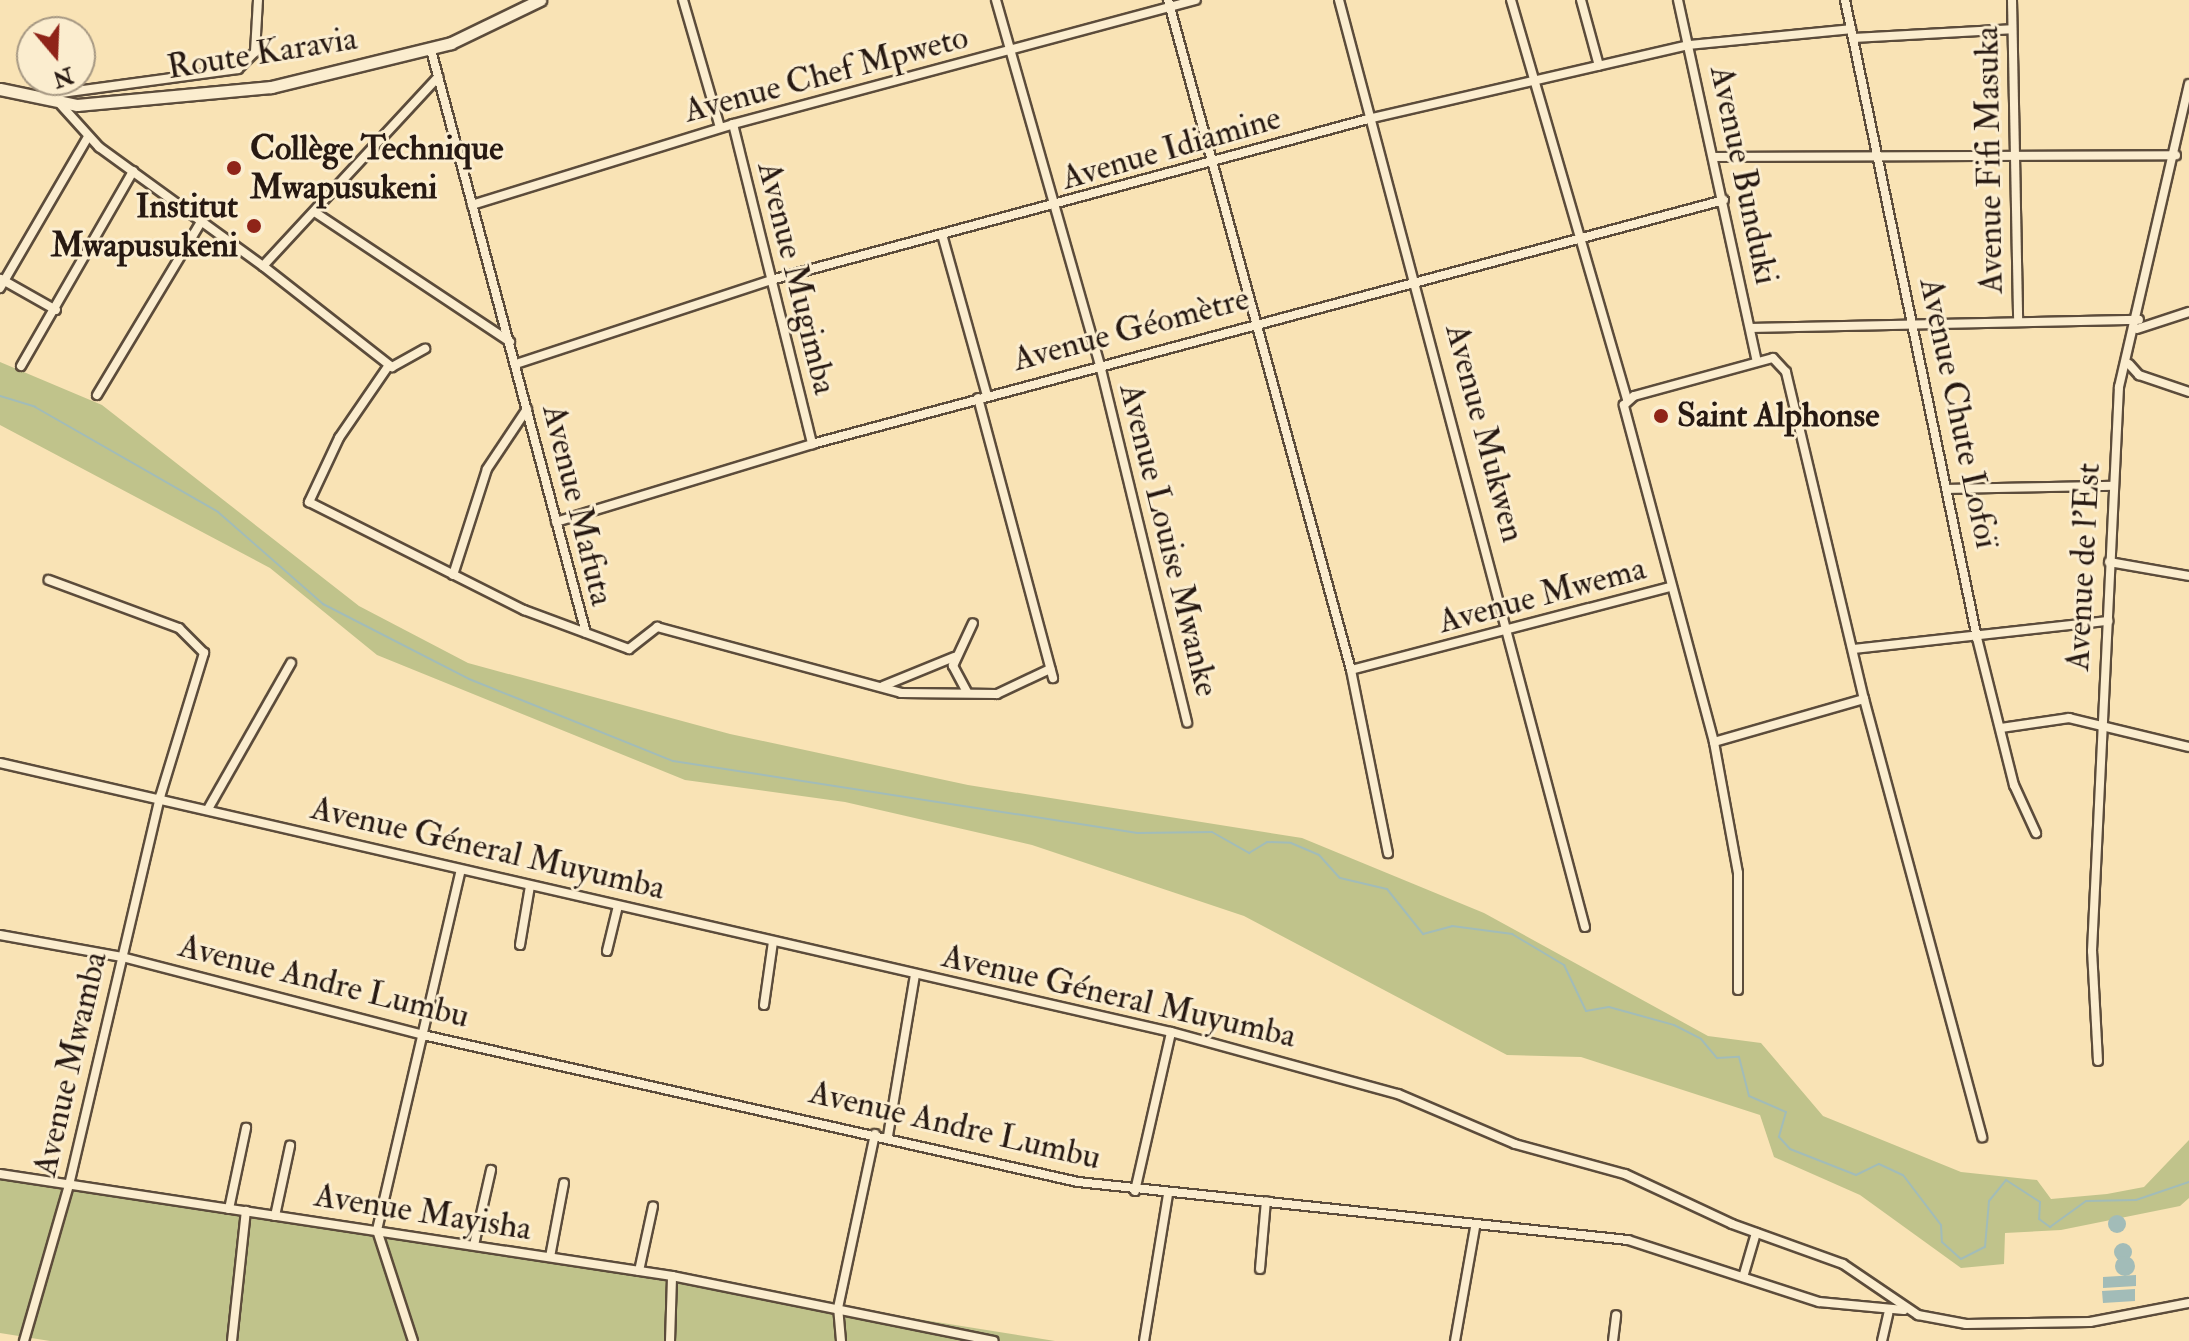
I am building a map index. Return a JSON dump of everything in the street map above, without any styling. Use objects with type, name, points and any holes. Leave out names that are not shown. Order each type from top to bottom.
[{"type":"street","points":[[34,97],[238,69],[255,52],[258,0]]},
{"type":"street","name":"Route Karavia","points":[[0,89],[61,105],[271,87],[431,50],[540,0]]},
{"type":"street","name":"Avenue Mugimba","points":[[683,0],[720,127]]},
{"type":"street","name":"Avenue Louise Mwanke","points":[[996,0],[1100,365],[1187,723]]},
{"type":"street","name":"Avenue Chef Mpweto","points":[[472,205],[720,127],[1012,52],[1169,4],[1196,0]]},
{"type":"street","name":"Avenue Mukwen","points":[[1339,0],[1368,119],[1417,277],[1585,927]]},
{"type":"street","name":"Avenue Mwema","points":[[1351,670],[1511,632],[1669,587],[1627,400],[1576,237],[1511,0]]},
{"type":"street","points":[[1581,0],[1599,66]]},
{"type":"street","name":"Avenue Bunduki","points":[[1678,0],[1757,361]]},
{"type":"street","name":"Avenue Chute Lofoï","points":[[1845,0],[1977,638],[2014,785],[2036,833]]},
{"type":"street","name":"Avenue Fifi Masuka","points":[[2012,0],[2018,319]]},
{"type":"street","points":[[1169,4],[1351,670],[1388,853]]},
{"type":"street","name":"Avenue Idiamine","points":[[516,364],[771,280],[1056,208],[1368,119],[1689,45],[1852,33],[2012,29]]},
{"type":"street","name":"Avenue Mafuta","points":[[431,50],[511,342],[586,634],[632,649],[657,627],[906,694],[1007,692],[1051,673],[983,397]]},
{"type":"street","points":[[263,266],[316,213],[438,77]]},
{"type":"street","name":"Avenue de l'Est","points":[[2098,1061],[2092,951],[2108,621],[2111,486],[2119,387],[2129,364],[2189,84]]},
{"type":"street","points":[[61,105],[88,137],[263,266],[389,365],[400,367],[425,349]]},
{"type":"street","name":"Avenue Mugimba","points":[[733,124],[812,444]]},
{"type":"street","points":[[56,310],[1,282],[88,137]]},
{"type":"street","points":[[1714,157],[2014,152],[2176,155]]},
{"type":"street","points":[[21,366],[56,310],[133,171]]},
{"type":"street","name":"Avenue Géomètre","points":[[556,522],[812,444],[1257,321],[1417,277],[1724,200]]},
{"type":"street","points":[[316,213],[511,342]]},
{"type":"street","points":[[97,395],[202,220]]},
{"type":"street","points":[[943,238],[983,397]]},
{"type":"street","points":[[1750,328],[2018,319],[2138,325],[2189,312]]},
{"type":"street","points":[[1627,400],[1757,361],[1777,359],[1786,372],[1864,699],[1982,1137]]},
{"type":"street","points":[[2129,364],[2139,375],[2189,392]]},
{"type":"street","points":[[389,365],[308,499],[453,575],[586,634]]},
{"type":"street","points":[[453,575],[487,469],[527,409]]},
{"type":"street","points":[[1948,489],[2111,486]]},
{"type":"street","points":[[2109,562],[2189,576]]},
{"type":"street","name":"Avenue Mwamba","points":[[24,1341],[69,1185],[160,797],[204,659],[201,644],[179,628],[49,580]]},
{"type":"street","points":[[1669,587],[1714,742],[1738,873],[1738,990]]},
{"type":"street","points":[[1853,649],[1977,638],[2108,621]]},
{"type":"street","points":[[969,693],[955,675],[954,657],[973,623]]},
{"type":"street","points":[[883,686],[954,657]]},
{"type":"street","points":[[208,809],[291,663]]},
{"type":"street","points":[[1714,742],[1864,699]]},
{"type":"street","points":[[2001,728],[2069,718],[2189,747]]},
{"type":"street","name":"Avenue Géneral Muyumba","points":[[0,763],[160,797],[461,870],[1171,1032],[1398,1094],[1515,1144],[1625,1174],[1756,1233],[1847,1266],[1892,1291],[1904,1310]]},
{"type":"street","points":[[413,1341],[377,1230],[461,870]]},
{"type":"street","points":[[520,945],[530,886]]},
{"type":"street","points":[[607,951],[618,906]]},
{"type":"street","name":"Avenue Andre Lumbu","points":[[0,935],[122,957],[423,1035],[1135,1191],[1266,1201],[1475,1228],[1628,1240],[1744,1274],[1819,1302],[1888,1314],[1904,1310]]},
{"type":"street","points":[[764,1005],[773,942]]},
{"type":"street","points":[[888,1136],[915,975]]},
{"type":"street","points":[[1135,1191],[1171,1032]]},
{"type":"street","points":[[229,1209],[246,1128]]},
{"type":"street","points":[[841,1341],[838,1308],[875,1134]]},
{"type":"street","points":[[275,1216],[290,1146]]},
{"type":"street","points":[[474,1245],[491,1170]]},
{"type":"street","name":"Avenue Mayisha","points":[[0,1174],[672,1276],[993,1341]]},
{"type":"street","points":[[550,1257],[564,1183]]},
{"type":"street","points":[[1144,1341],[1168,1195]]},
{"type":"street","points":[[1260,1269],[1266,1201]]},
{"type":"street","points":[[639,1271],[653,1206]]},
{"type":"street","points":[[232,1341],[246,1211]]},
{"type":"street","points":[[1455,1341],[1475,1228]]},
{"type":"street","points":[[1744,1274],[1756,1233]]},
{"type":"street","points":[[670,1341],[672,1276]]},
{"type":"street","points":[[1904,1310],[1960,1324],[2008,1324],[2137,1318],[2189,1303]]},
{"type":"street","points":[[1882,1341],[1888,1314]]},
{"type":"street","points":[[1613,1341],[1616,1315]]},
{"type":"green space","points":[[0,362],[102,405],[359,606],[468,663],[730,734],[968,785],[1302,838],[1484,913],[1708,1036],[1761,1043],[1823,1116],[1961,1172],[2037,1180],[2051,1199],[2144,1187],[2189,1140],[2189,1198],[2180,1206],[2061,1230],[2005,1233],[2004,1264],[1961,1268],[1860,1195],[1774,1157],[1760,1115],[1581,1057],[1507,1055],[1244,916],[1032,845],[845,802],[685,780],[377,655],[270,568],[0,425]]},
{"type":"green space","points":[[0,1176],[242,1211],[1055,1341],[50,1341],[0,1333]]},
{"type":"water","points":[[2117,1215],[2126,1224],[2117,1233],[2108,1224]]},
{"type":"water","points":[[2119,1243],[2127,1243],[2132,1252],[2130,1259],[2119,1261],[2114,1256],[2114,1248]]},
{"type":"water","points":[[2125,1256],[2132,1259],[2135,1266],[2132,1273],[2125,1276],[2118,1273],[2115,1266],[2118,1259]]},
{"type":"water","points":[[2136,1275],[2136,1286],[2103,1288],[2103,1277]]},
{"type":"water","points":[[2135,1289],[2135,1301],[2103,1303],[2102,1291]]},
{"type":"waterway","points":[[0,396],[35,407],[218,512],[323,604],[469,679],[673,761],[1137,833],[1212,832],[1249,853],[1267,842],[1291,843],[1319,855],[1340,878],[1387,889],[1423,934],[1452,926],[1512,934],[1564,965],[1586,1011],[1609,1007],[1674,1025],[1701,1039],[1717,1058],[1739,1057],[1749,1096],[1786,1112],[1779,1137],[1790,1149],[1856,1175],[1879,1164],[1903,1175],[1941,1225],[1942,1242],[1961,1259],[1985,1247],[1989,1201],[2006,1180],[2040,1202],[2039,1219],[2050,1227],[2086,1201],[2136,1200],[2189,1182]]},
{"type":"place","name":"Collège Technique Mwapusukeni","points":[[234,168]]},
{"type":"place","name":"Institut Mwapusukeni","points":[[254,226]]},
{"type":"place","name":"Saint Alphonse","points":[[1661,416]]}]
